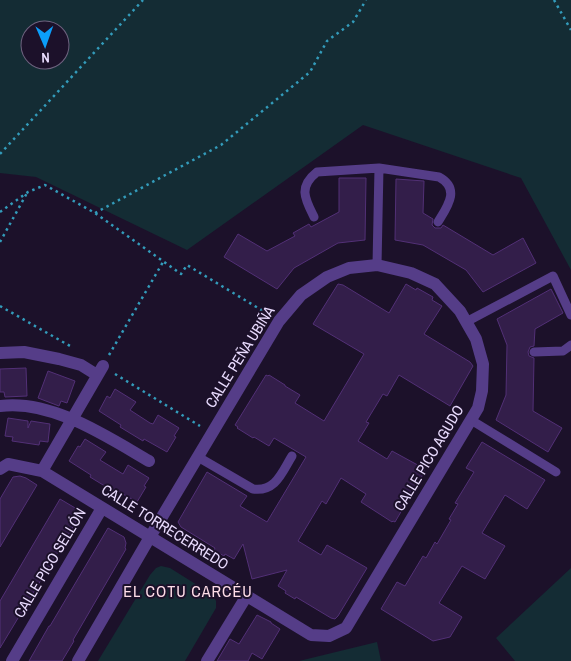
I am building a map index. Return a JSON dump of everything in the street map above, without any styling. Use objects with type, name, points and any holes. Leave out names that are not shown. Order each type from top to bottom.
[{"type":"street","name":"CALLE PEÑA UBIÑA","points":[[78,661],[279,321],[301,295],[327,277],[349,268],[377,265],[411,273],[435,284]]},
{"type":"street","name":"CALLE PICO AGUDO","points":[[329,636],[346,628],[478,408],[482,392],[483,364],[476,339],[460,311],[435,284]]},
{"type":"street","points":[[0,353],[24,352],[100,370],[42,470]]},
{"type":"street","points":[[0,406],[12,404],[42,408],[72,420],[149,461]]},
{"type":"street","name":"CALLE TORRECERREDO","points":[[4,466],[42,470],[310,635],[329,636]]},
{"type":"street","name":"CALLE PICO SELLÓN","points":[[12,661],[102,508]]},
{"type":"street","points":[[207,661],[246,597]]},
{"type":"lane","points":[[377,265],[379,168]]},
{"type":"lane","points":[[314,217],[305,200],[304,193],[305,186],[317,172],[379,168],[443,179],[449,187],[451,197],[438,222]]},
{"type":"lane","points":[[466,322],[553,276],[571,315]]},
{"type":"lane","points":[[534,352],[563,350],[571,346]]},
{"type":"lane","points":[[471,420],[556,472]]},
{"type":"lane","points":[[198,457],[253,489],[259,490],[275,484],[292,456]]},
{"type":"path","points":[[0,154],[143,0]]},
{"type":"path","points":[[95,213],[221,145],[310,72],[327,41],[353,22],[366,0]]},
{"type":"path","points":[[554,0],[571,30]]},
{"type":"path","points":[[0,212],[28,192],[45,185],[95,213],[181,274],[187,265],[279,321]]},
{"type":"path","points":[[0,242],[28,192]]},
{"type":"path","points":[[100,370],[164,262]]},
{"type":"shaded area","points":[[0,0],[571,0],[571,270],[521,178],[363,125],[187,250],[36,177],[0,173]]},
{"type":"shaded area","points":[[161,566],[170,568],[213,595],[216,601],[216,608],[185,661],[98,661],[150,575],[156,568]]},
{"type":"shaded area","points":[[571,568],[571,661],[515,661],[496,638]]},
{"type":"shaded area","points":[[377,642],[381,661],[299,661]]},
{"type":"building","points":[[339,178],[366,178],[365,240],[338,243],[294,268],[277,289],[224,257],[238,234],[267,251],[295,236],[293,233],[309,224],[311,227],[339,212]]},
{"type":"building","points":[[396,179],[424,181],[423,213],[433,219],[432,225],[435,228],[441,228],[443,225],[493,255],[523,238],[536,263],[483,292],[466,270],[423,245],[395,240]]},
{"type":"building","points":[[338,284],[343,285],[389,313],[406,284],[433,297],[432,300],[442,306],[424,334],[470,362],[473,366],[450,406],[399,375],[387,396],[383,394],[366,422],[369,423],[358,441],[387,459],[392,451],[425,469],[395,522],[392,522],[361,502],[366,494],[341,478],[326,504],[322,501],[298,541],[321,555],[327,545],[367,568],[335,619],[296,597],[295,599],[278,586],[287,570],[252,579],[243,544],[234,559],[225,554],[224,556],[214,550],[215,548],[181,527],[178,522],[207,472],[247,496],[240,506],[267,522],[306,457],[274,438],[269,446],[253,438],[235,425],[266,375],[269,375],[300,395],[295,403],[324,421],[364,354],[313,324]]},
{"type":"building","points":[[551,289],[563,313],[535,329],[534,346],[530,347],[528,352],[529,356],[534,358],[533,411],[562,428],[548,452],[496,420],[506,395],[507,345],[497,319]]},
{"type":"building","points":[[26,368],[27,396],[5,397],[4,392],[0,392],[0,369]]},
{"type":"building","points":[[48,371],[75,381],[67,403],[61,401],[59,406],[38,398]]},
{"type":"building","points":[[115,389],[136,402],[130,410],[150,423],[153,424],[158,415],[179,428],[167,452],[144,439],[143,441],[99,411],[107,396],[110,398]]},
{"type":"building","points":[[8,418],[28,421],[28,428],[31,421],[50,424],[48,442],[40,441],[39,445],[12,441],[13,437],[5,436]]},
{"type":"building","points":[[85,439],[106,452],[100,460],[123,474],[128,465],[149,478],[137,502],[114,489],[113,491],[69,461],[78,446],[80,447]]},
{"type":"building","points":[[482,442],[545,480],[527,509],[505,495],[482,533],[505,546],[485,579],[462,566],[439,603],[462,617],[450,637],[433,641],[381,609],[397,582],[405,586],[423,556],[426,558],[435,542],[437,544],[451,520],[449,519],[458,504],[455,503],[474,472],[466,468]]},
{"type":"building","points":[[20,476],[37,485],[0,547],[0,499],[13,477]]},
{"type":"building","points":[[60,499],[82,512],[0,648],[0,601]]},
{"type":"building","points":[[108,528],[124,537],[126,549],[74,641],[62,661],[29,661],[49,626]]},
{"type":"building","points":[[257,615],[280,629],[262,659],[252,653],[248,661],[217,661],[230,639],[239,644]]},
{"type":"district","name":"EL COTU CARCÉU","points":[[188,591]]}]
